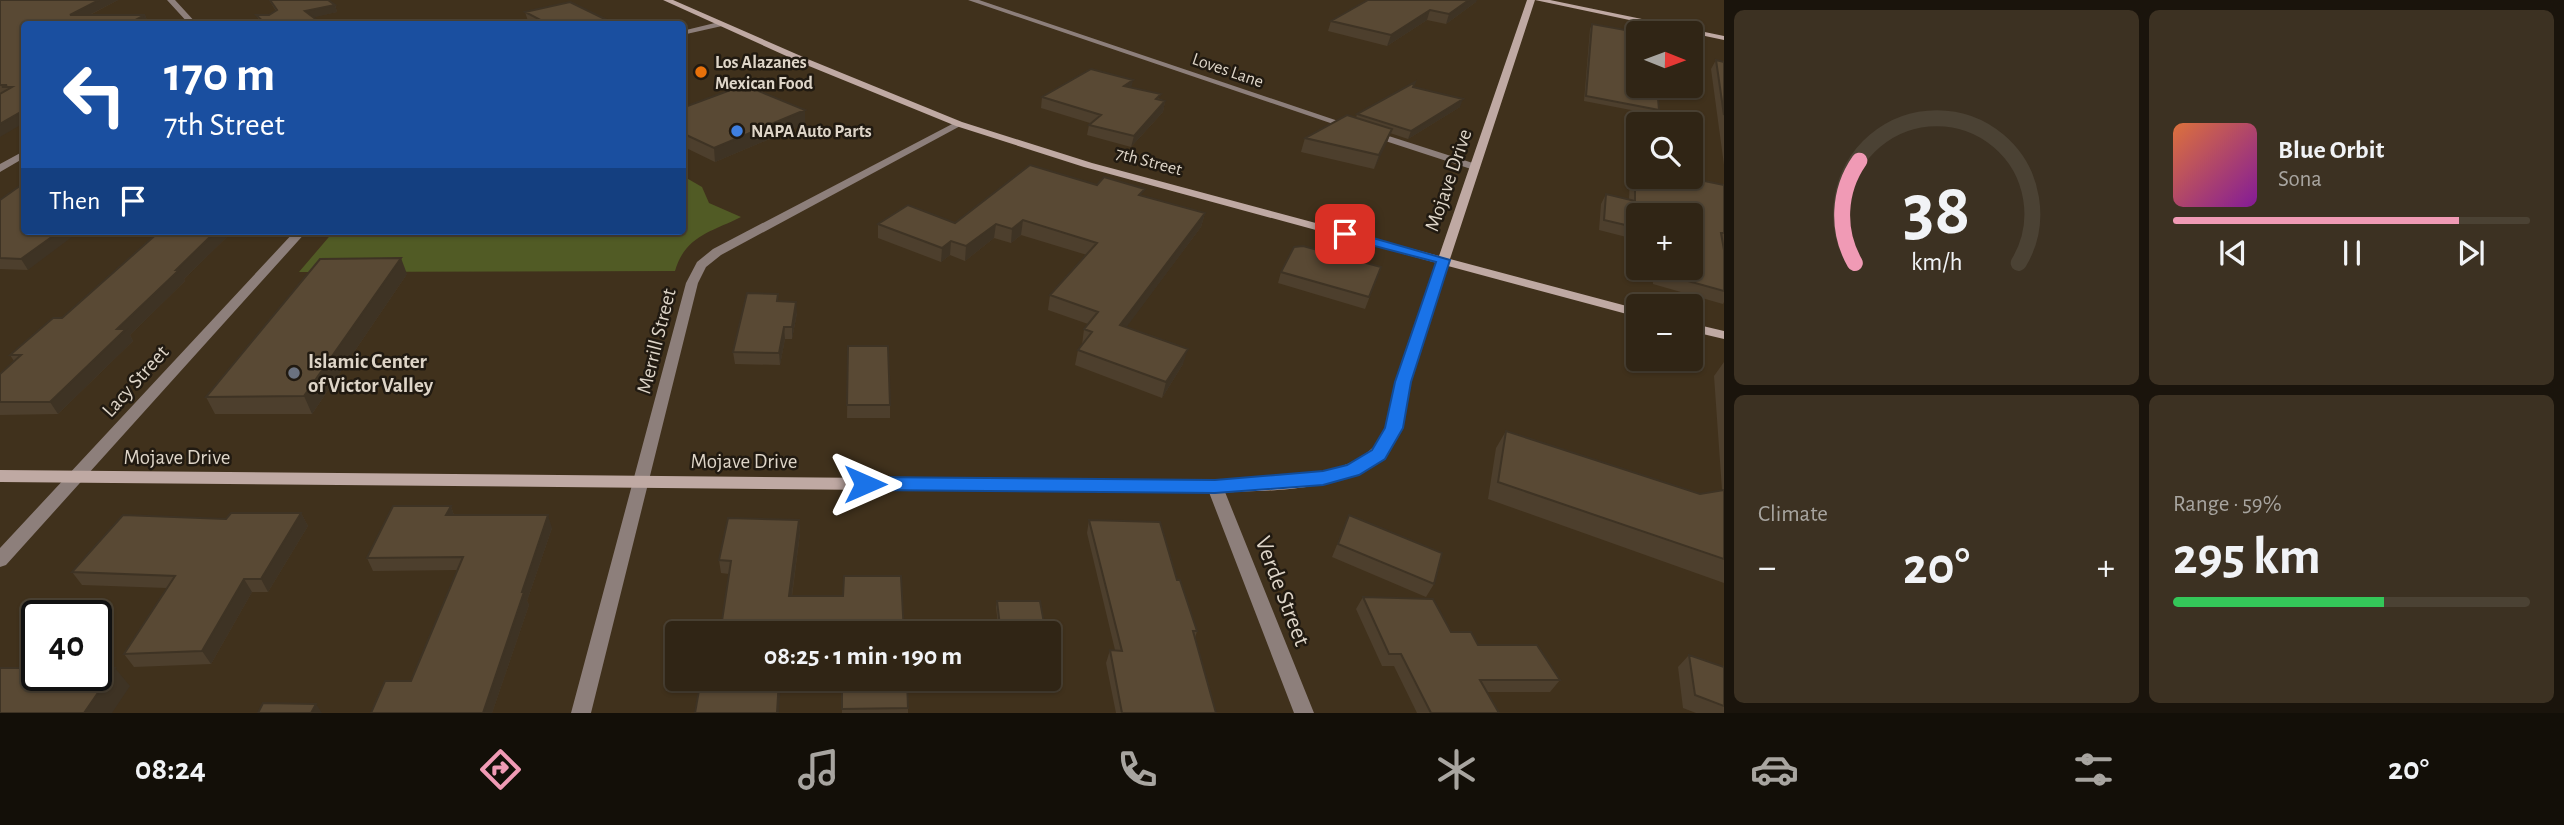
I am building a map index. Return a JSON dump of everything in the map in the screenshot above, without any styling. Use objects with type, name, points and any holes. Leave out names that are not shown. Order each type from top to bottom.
[{"type":"main road","name":"7th Street","points":[[667,0],[959,124],[1088,165],[1626,310]]},
{"type":"main road","name":"Mojave Drive","points":[[0,476],[1215,486],[1323,478],[1352,471],[1379,454],[1394,428],[1403,382],[1531,0]]},
{"type":"main road","points":[[1539,0],[1724,38]]},
{"type":"main road","points":[[1703,330],[1724,335]]},
{"type":"street","points":[[171,0],[189,21]]},
{"type":"street","name":"Loves Lane","points":[[972,0],[1475,167]]},
{"type":"street","points":[[686,32],[719,24]]},
{"type":"street","name":"Merrill Street","points":[[581,713],[692,283],[701,265],[717,252],[778,218],[959,124]]},
{"type":"street","points":[[0,169],[21,156]]},
{"type":"street","name":"Lacy Street","points":[[0,560],[297,235]]},
{"type":"street","name":"Verde Street","points":[[1215,486],[1304,713]]},
{"type":"green space","points":[[686,178],[702,187],[709,203],[741,217],[692,242],[679,259],[675,271],[299,272],[331,235],[686,235]]},
{"type":"building","points":[[0,0],[99,0],[70,15],[145,15],[134,21],[21,21],[21,112],[0,124],[0,94],[12,87],[0,85]]},
{"type":"building","points":[[270,0],[328,0],[335,5],[305,11],[318,21],[263,21],[256,15],[269,15],[277,10]]},
{"type":"building","points":[[1368,0],[1469,0],[1449,14],[1430,10],[1391,35],[1331,21]]},
{"type":"building","points":[[570,2],[609,21],[542,21],[525,12]]},
{"type":"building","points":[[1592,24],[1626,30],[1626,98],[1658,98],[1659,110],[1586,96]]},
{"type":"building","points":[[1716,60],[1724,62],[1724,115]]},
{"type":"building","points":[[1091,69],[1133,80],[1124,86],[1161,94],[1156,99],[1165,101],[1134,136],[1089,125],[1101,115],[1042,97]]},
{"type":"building","points":[[1415,82],[1413,87],[1463,99],[1411,131],[1357,114]]},
{"type":"building","name":"NAPA Auto Parts","points":[[744,85],[805,110],[714,148],[686,135],[686,107]]},
{"type":"building","points":[[1347,115],[1392,129],[1379,155],[1305,138]]},
{"type":"building","points":[[1030,165],[1097,185],[1104,177],[1145,189],[1139,195],[1205,213],[1120,325],[1188,349],[1166,382],[1078,350],[1092,332],[1084,329],[1098,312],[1050,295],[1097,243],[1023,220],[1012,229],[996,224],[966,246],[951,241],[942,248],[878,224],[908,205],[955,223]]},
{"type":"building","points":[[1703,181],[1724,185],[1724,233],[1721,233],[1724,250],[1724,291],[1684,280],[1703,280],[1703,203],[1626,203],[1626,225],[1604,220],[1606,194],[1635,201],[1635,189],[1703,189]]},
{"type":"building","points":[[21,185],[21,235],[54,235],[21,259],[0,258],[0,200]]},
{"type":"building","points":[[155,235],[212,235],[117,329],[126,329],[50,402],[0,402],[0,374],[21,355],[10,355],[53,318],[62,318]]},
{"type":"building","points":[[1303,246],[1381,267],[1369,297],[1281,272],[1294,247]]},
{"type":"building","name":"Islamic Center of Victor Valley","points":[[401,258],[304,396],[206,397],[320,259]]},
{"type":"building","points":[[747,293],[778,294],[777,301],[796,302],[792,327],[784,327],[779,353],[733,352]]},
{"type":"building","points":[[848,346],[888,346],[890,405],[847,405]]},
{"type":"building","points":[[1506,431],[1700,494],[1724,490],[1724,559],[1498,482]]},
{"type":"building","points":[[393,506],[451,506],[446,515],[548,515],[483,713],[371,713],[385,681],[411,681],[463,557],[367,558]]},
{"type":"building","points":[[231,513],[301,513],[261,579],[244,579],[202,651],[124,654],[175,576],[72,572],[123,515],[226,519]]},
{"type":"building","points":[[1349,515],[1442,553],[1434,584],[1338,544]]},
{"type":"building","points":[[728,518],[799,520],[789,596],[843,596],[844,576],[901,576],[903,621],[722,621],[731,561],[719,560]]},
{"type":"building","points":[[1089,520],[1160,522],[1177,580],[1180,580],[1197,631],[1193,631],[1216,713],[1122,713],[1110,650],[1122,651]]},
{"type":"building","points":[[1363,597],[1433,599],[1451,632],[1471,632],[1478,645],[1537,645],[1560,680],[1480,680],[1499,713],[1431,713],[1401,654],[1389,654]]},
{"type":"building","points":[[997,601],[1040,601],[1044,621],[999,621]]},
{"type":"building","points":[[1689,655],[1724,667],[1724,706],[1695,695]]},
{"type":"building","points":[[0,668],[21,668],[21,691],[99,691],[84,713],[0,713]]},
{"type":"building","points":[[699,691],[778,691],[777,713],[695,713]]},
{"type":"building","points":[[842,691],[907,691],[908,708],[842,709]]},
{"type":"building","points":[[263,703],[316,704],[311,713],[258,713]]},
{"type":"place","name":"Los Alazanes Mexican Food","points":[[701,72]]},
{"type":"place","name":"NAPA Auto Parts","points":[[737,131]]},
{"type":"place","name":"Islamic Center of Victor Valley","points":[[294,373]]},
{"type":"route","points":[[865,484],[1215,486],[1323,478],[1352,471],[1379,454],[1394,428],[1403,382],[1443,260],[1345,234]]}]
